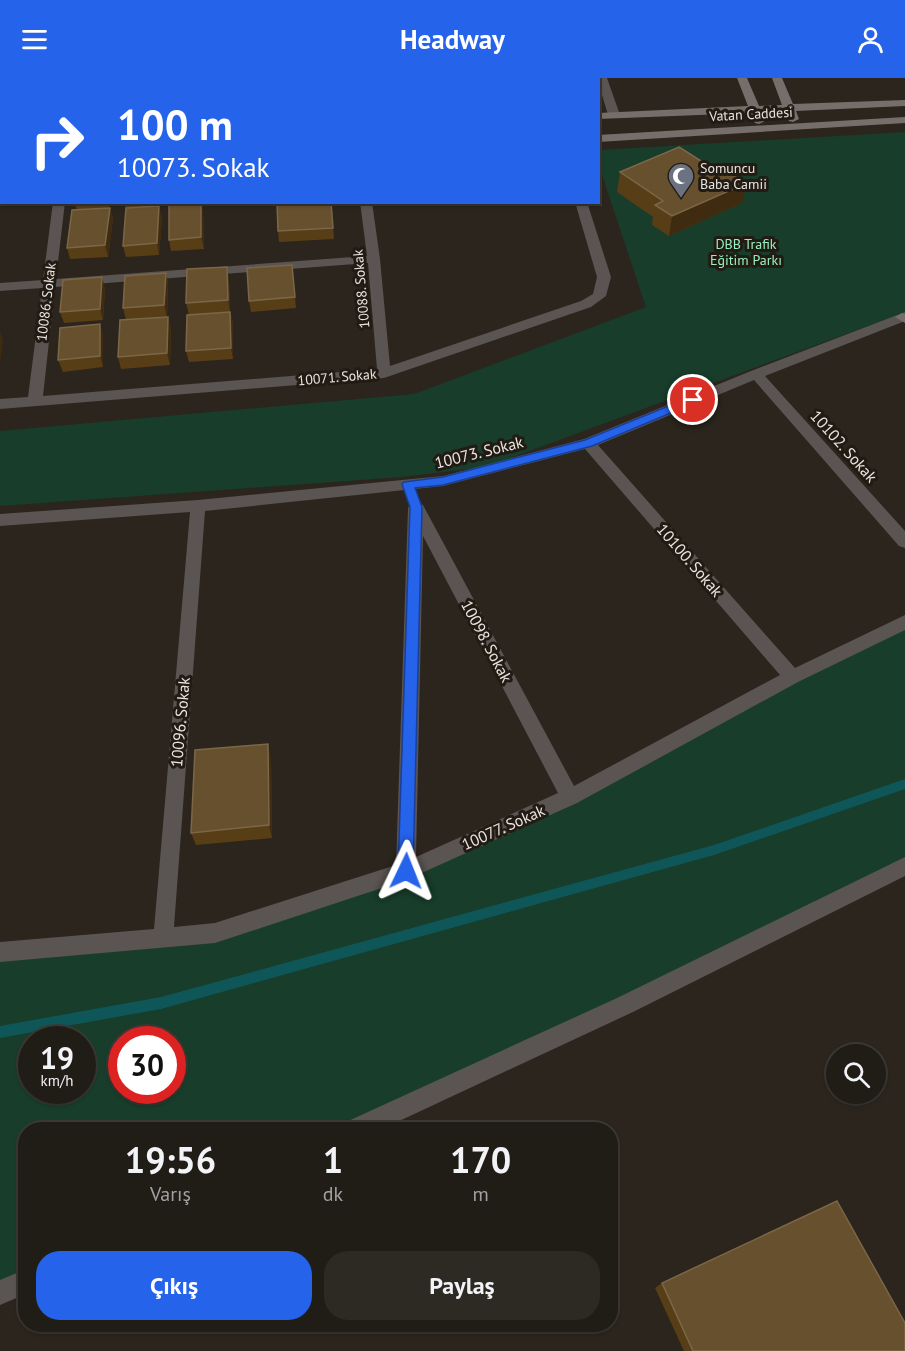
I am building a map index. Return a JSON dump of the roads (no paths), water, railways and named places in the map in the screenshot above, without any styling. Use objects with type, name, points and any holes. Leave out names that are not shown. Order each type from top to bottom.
[{"type":"street","points":[[603,78],[614,115]]},
{"type":"street","points":[[742,78],[763,129]]},
{"type":"street","points":[[777,78],[795,127]]},
{"type":"street","name":"Vatan Caddesi","points":[[600,116],[905,103]]},
{"type":"street","name":"Vatan Caddesi","points":[[600,139],[905,120]]},
{"type":"street","name":"10086. Sokak","points":[[34,401],[59,204]]},
{"type":"street","name":"10088. Sokak","points":[[366,204],[374,259],[384,373]]},
{"type":"street","name":"10071. Sokak","points":[[0,404],[384,373],[586,304],[599,296],[604,277],[582,204]]},
{"type":"street","points":[[0,287],[374,259]]},
{"type":"street","name":"10073. Sokak","points":[[0,520],[198,506],[443,481],[588,443],[756,374],[904,317]]},
{"type":"street","name":"10102. Sokak","points":[[756,374],[905,542]]},
{"type":"street","name":"10100. Sokak","points":[[588,443],[792,677]]},
{"type":"street","name":"10098. Sokak","points":[[408,484],[416,507],[570,796]]},
{"type":"street","name":"10096. Sokak","points":[[163,938],[198,506]]},
{"type":"street","points":[[406,871],[416,507]]},
{"type":"street","name":"10077. Sokak","points":[[0,952],[215,933],[406,871],[570,796],[792,677],[905,622]]},
{"type":"street","points":[[371,1122],[625,1005],[905,866]]},
{"type":"street","points":[[0,1293],[18,1285]]},
{"type":"waterway","points":[[0,1032],[161,1003],[714,850],[905,784]]},
{"type":"place","name":"Somuncu Baba Camii","points":[[681,199]]},
{"type":"park label","name":"DBB Trafik Eğitim Parkı","points":[[746,252]]}]
